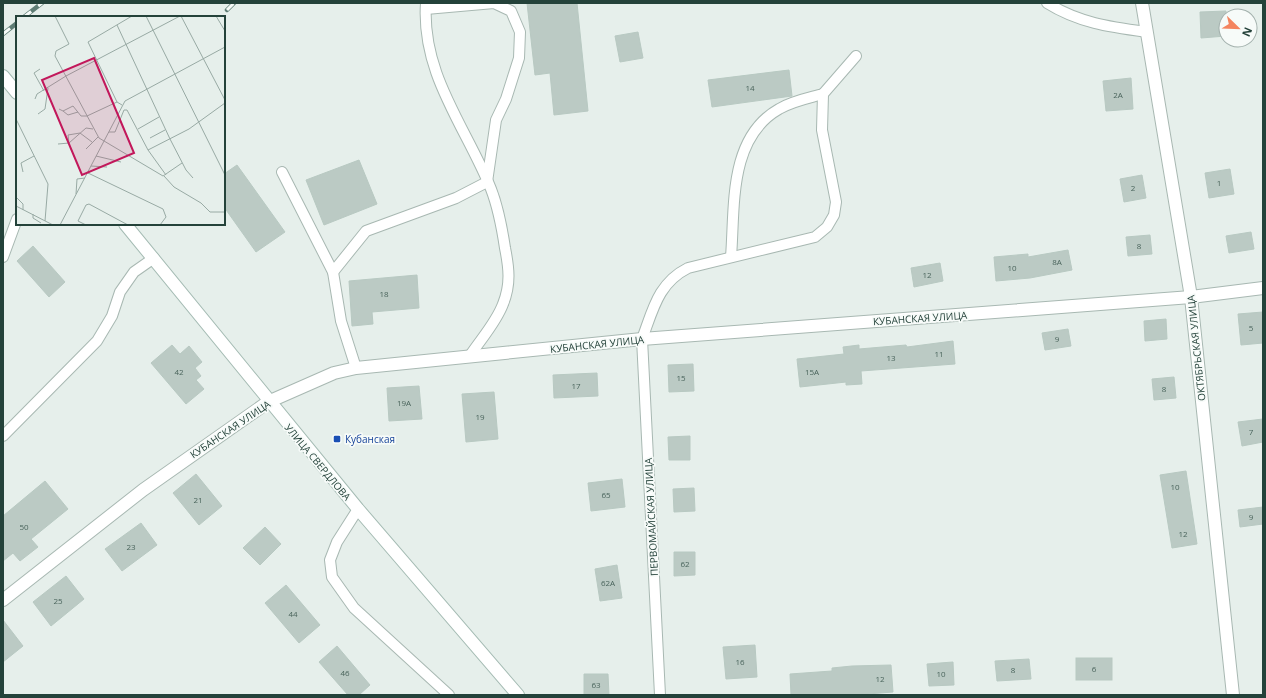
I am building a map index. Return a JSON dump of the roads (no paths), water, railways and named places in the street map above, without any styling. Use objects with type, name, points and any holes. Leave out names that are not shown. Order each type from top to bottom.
[{"type":"street","name":"ОКТЯБРЬСКАЯ УЛИЦА","points":[[1142,3],[1191,297],[1233,695]]},
{"type":"street","points":[[4,78],[16,92]]},
{"type":"street","name":"УЛИЦА СВЕРДЛОВА","points":[[127,225],[268,402],[358,510],[518,695]]},
{"type":"street","name":"КУБАНСКАЯ УЛИЦА","points":[[3,600],[143,490],[268,402],[334,373],[356,368],[642,339],[1191,297],[1263,288]]},
{"type":"lane","points":[[469,357],[503,305],[508,288],[510,273],[503,232],[487,182],[448,102],[434,67],[426,37],[426,6],[494,3],[511,11],[520,32],[519,58],[506,99],[496,120],[487,182]]},
{"type":"lane","points":[[1047,3],[1075,18],[1103,26],[1147,32]]},
{"type":"lane","points":[[732,257],[738,166],[755,130],[780,108],[823,94],[856,56]]},
{"type":"lane","points":[[642,339],[659,295],[675,274],[688,268],[732,257],[753,254],[816,237],[827,227],[834,215],[836,202],[822,130],[823,94]]},
{"type":"lane","points":[[282,172],[333,272],[341,321],[356,368]]},
{"type":"lane","points":[[333,272],[366,231],[456,198],[487,182]]},
{"type":"lane","points":[[3,257],[16,222]]},
{"type":"lane","points":[[3,436],[97,341],[112,316],[120,292],[134,272],[154,258]]},
{"type":"lane","name":"ПЕРВОМАЙСКАЯ УЛИЦА","points":[[642,339],[660,695]]},
{"type":"lane","points":[[358,510],[337,542],[330,560],[332,577],[354,608],[449,695]]},
{"type":"railway","points":[[25,16],[42,3]]},
{"type":"railway","points":[[227,10],[234,3]]},
{"type":"railway","points":[[3,34],[16,24]]},
{"type":"place","name":"Кубанская","points":[[337,439]]}]
